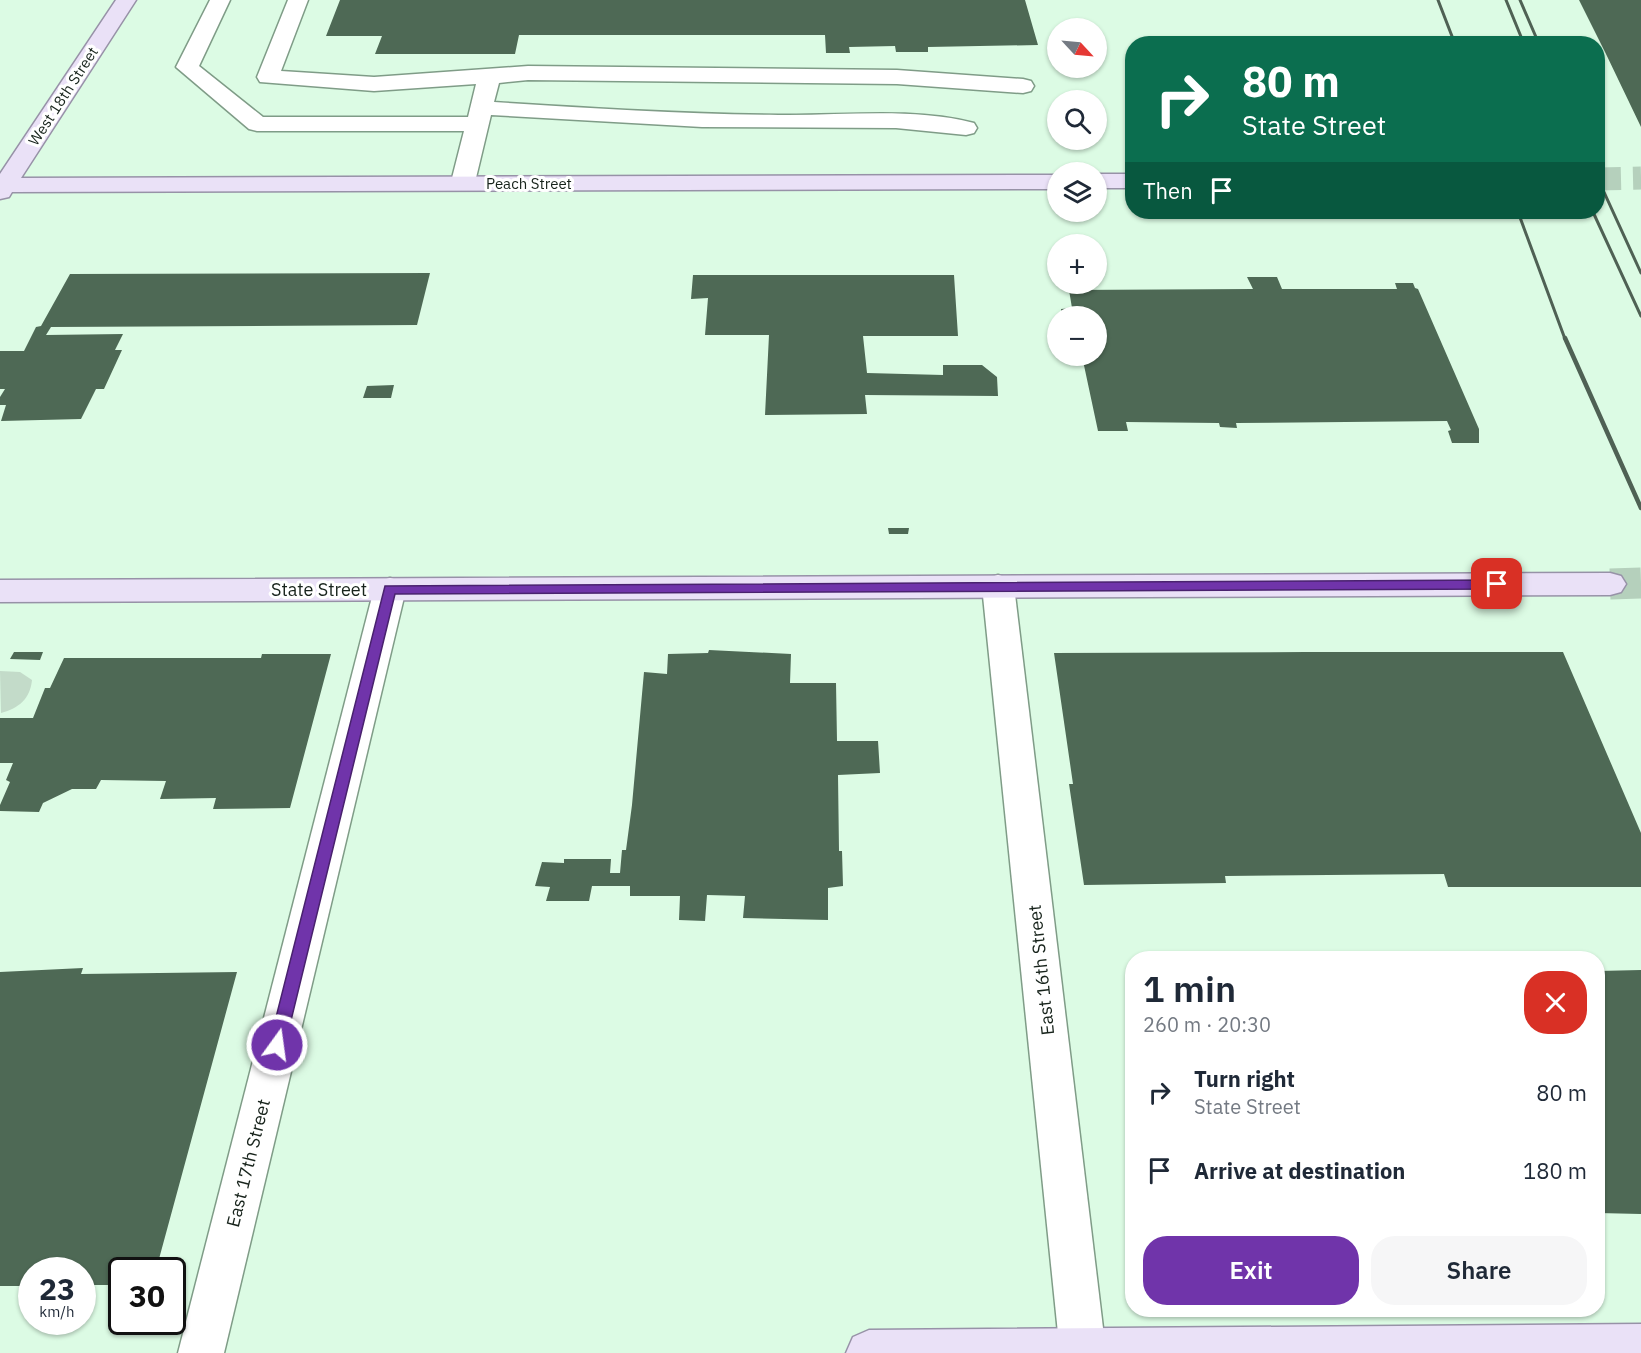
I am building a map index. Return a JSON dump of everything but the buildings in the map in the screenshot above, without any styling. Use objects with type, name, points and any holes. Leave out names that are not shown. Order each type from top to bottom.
[{"type":"main road","name":"West 18th Street","points":[[2,187],[126,0]]},
{"type":"main road","points":[[1107,182],[1125,181]]},
{"type":"main road","name":"Peach Street","points":[[2,187],[463,182],[1047,182]]},
{"type":"main road","name":"State Street","points":[[0,591],[1610,584]]},
{"type":"main road","points":[[869,1353],[1641,1347]]},
{"type":"street","points":[[220,0],[187,67],[256,124],[479,116],[938,123],[966,128]]},
{"type":"street","points":[[298,0],[268,77],[374,84],[528,73],[897,77],[1023,86]]},
{"type":"street","points":[[463,182],[489,77]]},
{"type":"street","name":"East 16th Street","points":[[998,586],[1083,1352]]},
{"type":"street","name":"East 17th Street","points":[[201,1353],[390,589]]},
{"type":"green space","points":[[0,671],[20,672],[32,680],[29,692],[22,702],[1,713]]},
{"type":"tunnel","points":[[1605,179],[1641,178]]},
{"type":"tunnel","points":[[1610,584],[1641,583]]},
{"type":"railway","points":[[1438,0],[1452,36]]},
{"type":"railway","points":[[1506,0],[1521,36]]},
{"type":"railway","points":[[1520,0],[1536,36]]},
{"type":"railway","points":[[1605,194],[1641,273]]},
{"type":"railway","points":[[1521,219],[1565,339]]},
{"type":"railway","points":[[1596,219],[1641,316]]},
{"type":"railway","points":[[1565,338],[1641,508]]},
{"type":"route","points":[[277,1045],[390,589],[1497,584]]}]
